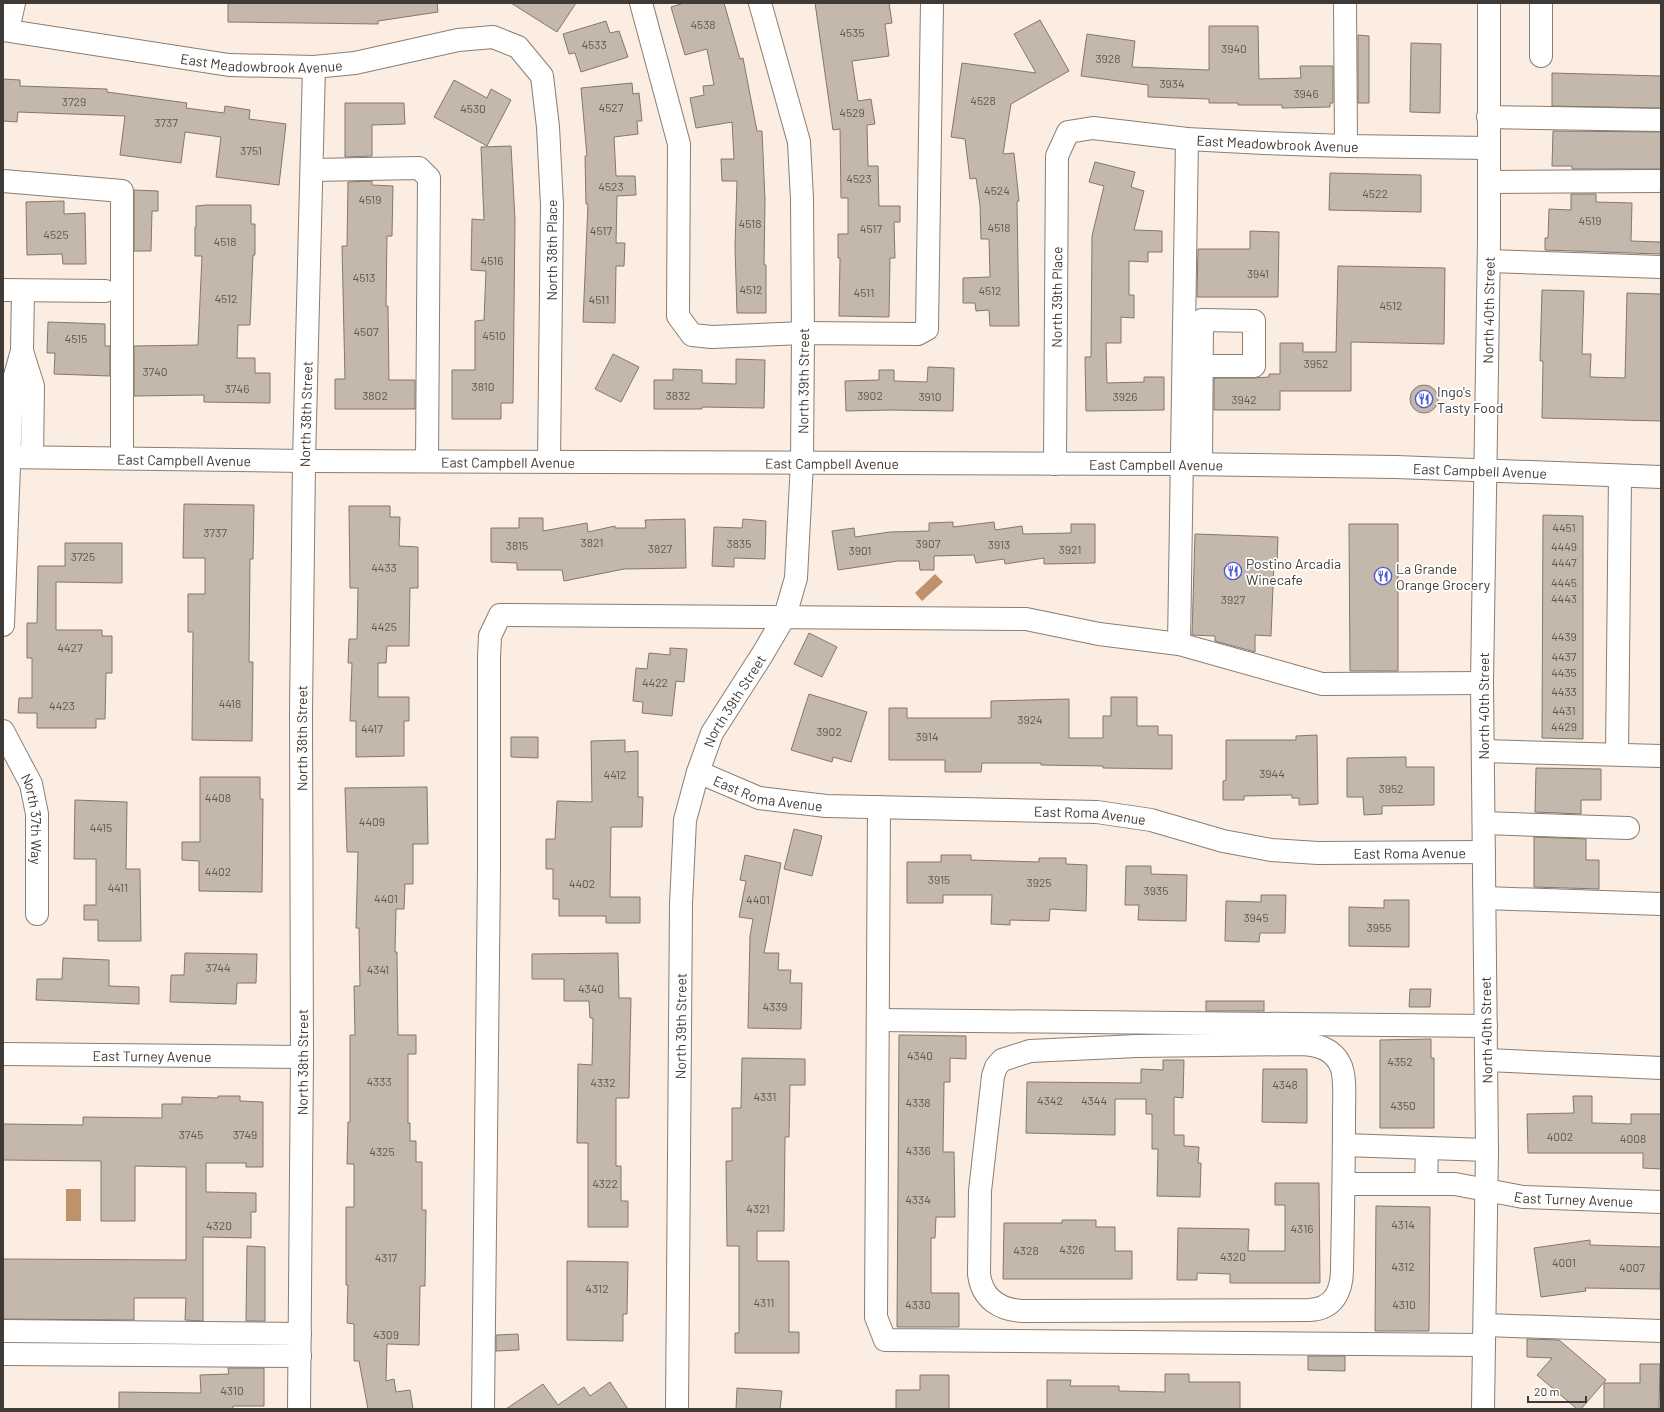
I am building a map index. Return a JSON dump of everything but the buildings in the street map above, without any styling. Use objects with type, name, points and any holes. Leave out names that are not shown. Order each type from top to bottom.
[{"type":"street","points":[[6,30],[14,3]]},
{"type":"street","points":[[641,3],[679,144],[678,316],[692,335],[712,337],[804,333],[918,334],[927,329],[932,3]]},
{"type":"street","name":"North 39th Street","points":[[677,1409],[681,904],[685,820],[698,772],[712,733],[785,616],[796,578],[802,462],[804,333],[802,199],[799,142],[760,3]]},
{"type":"street","points":[[1345,3],[1346,146]]},
{"type":"street","name":"North 40th Street","points":[[1483,1409],[1487,1190],[1487,1060],[1482,683],[1489,261],[1489,3]]},
{"type":"street","points":[[1541,3],[1541,56]]},
{"type":"street","name":"East Meadowbrook Avenue","points":[[6,30],[229,65],[314,67],[355,63],[458,40],[492,37],[518,47]]},
{"type":"street","name":"North 38th Place","points":[[518,47],[542,76],[548,127],[552,205],[548,462]]},
{"type":"street","name":"North 38th Street","points":[[299,1409],[302,1057],[301,712],[304,460],[314,67]]},
{"type":"street","points":[[1488,117],[1661,120]]},
{"type":"street","name":"East Meadowbrook Avenue","points":[[1068,132],[1093,128],[1187,139],[1346,146],[1488,148]]},
{"type":"street","name":"North 39th Place","points":[[1055,464],[1057,156],[1068,132]]},
{"type":"street","points":[[1187,139],[1192,464]]},
{"type":"street","points":[[312,170],[418,168],[429,178],[427,461]]},
{"type":"street","points":[[3,181],[122,191],[122,458]]},
{"type":"street","points":[[1489,182],[1658,181]]},
{"type":"street","points":[[1489,261],[1661,267]]},
{"type":"street","points":[[32,457],[23,386],[22,351],[13,290],[105,291]]},
{"type":"street","points":[[1178,644],[1192,464],[1202,366]]},
{"type":"street","points":[[3,625],[6,457],[23,386]]},
{"type":"street","name":"East Campbell Avenue","points":[[6,457],[548,462],[1192,464],[1485,470],[1661,477]]},
{"type":"street","points":[[1617,754],[1620,476]]},
{"type":"street","points":[[483,1409],[490,636],[500,615],[584,617],[785,616],[1026,619],[1099,634],[1178,644],[1322,684],[1482,683]]},
{"type":"street","name":"North 37th Way","points":[[3,731],[31,784],[37,814],[37,914]]},
{"type":"street","points":[[1483,751],[1661,756]]},
{"type":"street","name":"East Roma Avenue","points":[[698,772],[759,798],[826,806],[1098,812],[1151,820],[1223,841],[1271,850],[1318,853],[1484,852]]},
{"type":"street","points":[[879,807],[876,1317],[885,1340],[1484,1335],[1661,1331]]},
{"type":"street","points":[[1484,823],[1628,828]]},
{"type":"street","points":[[1485,898],[1661,904]]},
{"type":"street","points":[[878,1020],[1486,1026]]},
{"type":"street","points":[[1317,1045],[1332,1053],[1341,1064],[1344,1091],[1344,1184],[1342,1282],[1333,1302],[1318,1310],[1010,1310],[992,1301],[980,1284],[980,1191],[993,1076],[996,1067],[1007,1057],[1030,1051],[1137,1046],[1317,1045]]},
{"type":"street","name":"East Turney Avenue","points":[[3,1054],[302,1057]]},
{"type":"street","points":[[1487,1060],[1661,1068]]},
{"type":"street","points":[[1344,1145],[1487,1150]]},
{"type":"street","points":[[1426,1184],[1427,1148]]},
{"type":"street","name":"East Turney Avenue","points":[[1344,1184],[1455,1184],[1523,1197],[1661,1202]]},
{"type":"street","points":[[3,1331],[300,1334]]},
{"type":"street","points":[[3,1354],[300,1356]]},
{"type":"shaded area","points":[[935,574],[943,582],[922,601],[915,593]]},
{"type":"shaded area","points":[[66,1189],[81,1189],[81,1221],[66,1221]]},
{"type":"place","name":"Ingo's Tasty Food","points":[[1424,399]]},
{"type":"place","name":"Postino Arcadia Winecafe","points":[[1233,571]]},
{"type":"place","name":"La Grande Orange Grocery","points":[[1383,576]]}]
